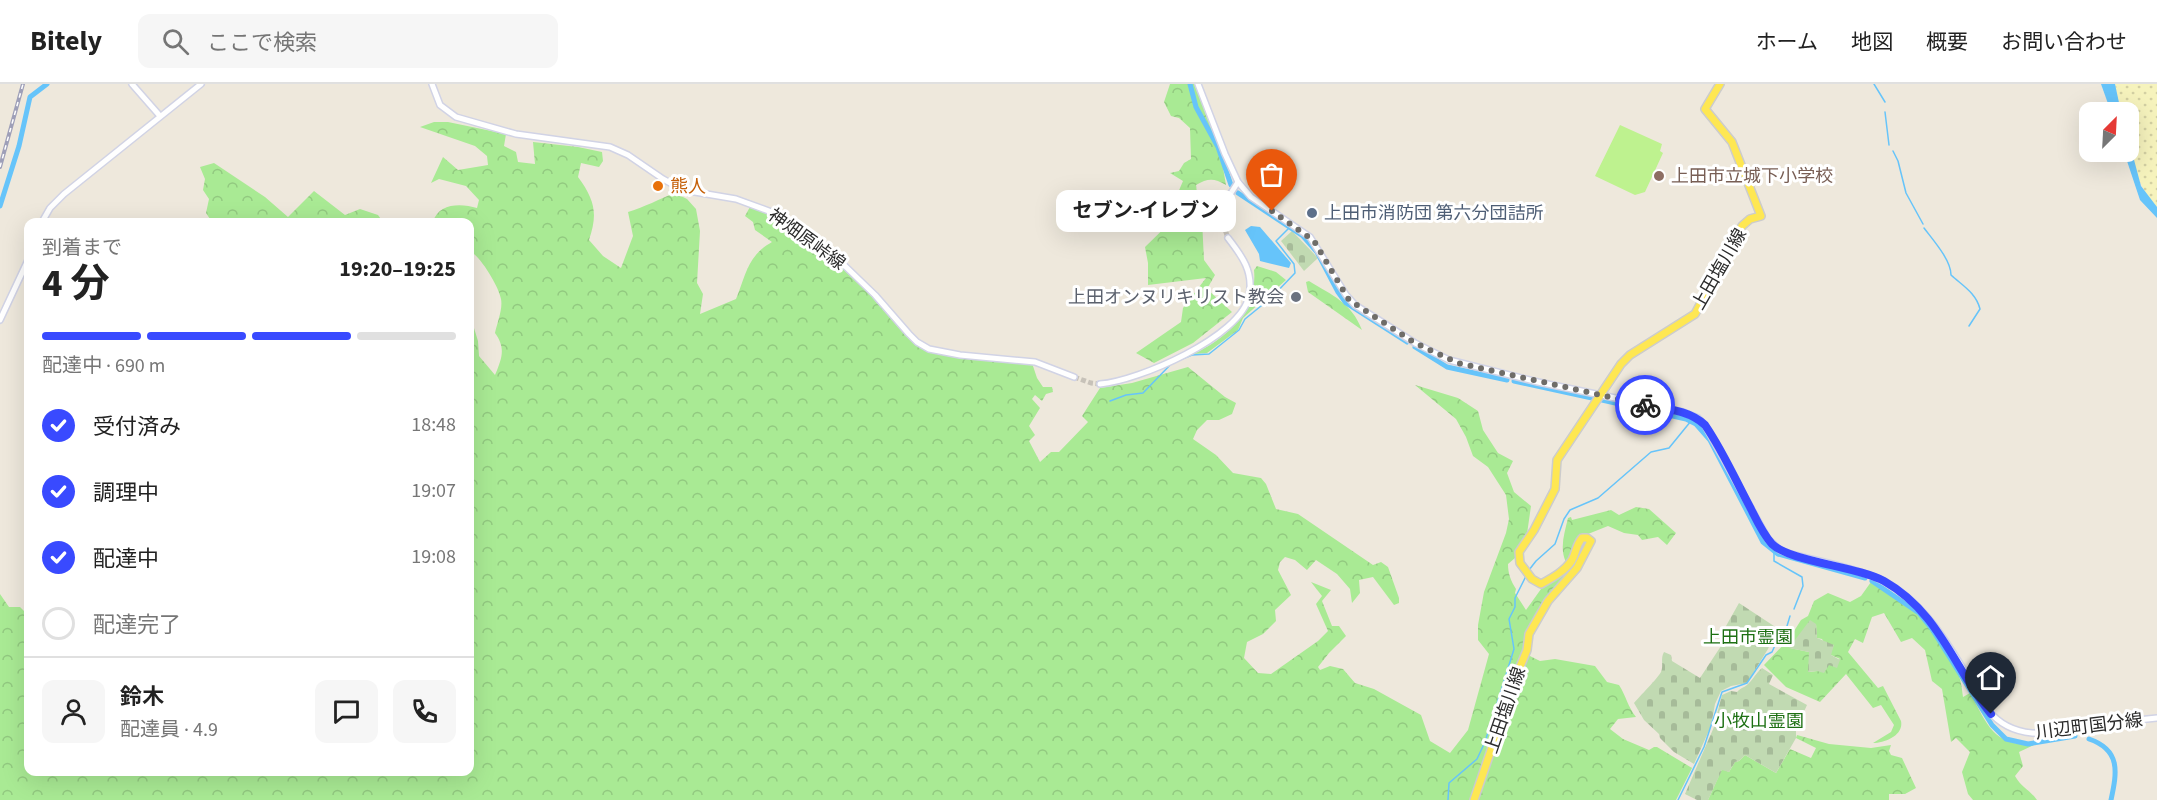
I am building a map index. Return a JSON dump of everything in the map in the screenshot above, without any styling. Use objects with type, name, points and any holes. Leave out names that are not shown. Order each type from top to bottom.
[{"type":"main road","name":"上田塩川線","points":[[1474,800],[1527,650],[1528,634],[1548,601],[1577,568],[1591,541],[1587,538],[1580,540],[1568,566],[1541,584],[1532,579],[1519,559],[1521,547],[1534,530],[1555,489],[1557,460],[1610,379],[1630,355],[1695,314],[1742,226],[1750,219],[1761,216],[1732,142],[1705,109],[1720,84]]},
{"type":"street","points":[[132,84],[160,116]]},
{"type":"street","points":[[45,218],[57,200],[201,84]]},
{"type":"street","name":"神畑原峠線","points":[[432,84],[440,105],[456,117],[516,134],[598,143],[628,155],[683,190],[736,199],[777,214],[844,265],[875,295],[909,334],[929,350],[1035,362],[1074,377]]},
{"type":"street","name":"川辺町国分線","points":[[1198,84],[1238,182],[1251,196],[1310,237],[1349,300],[1415,343],[1458,363],[1683,412],[1698,418],[1711,434],[1762,530],[1775,546],[1788,553],[1869,574],[1887,583],[1916,604],[1935,626],[1988,710],[2004,724],[2018,731],[2038,735],[2157,718]]},
{"type":"street","points":[[1223,224],[1224,204],[1238,182]]},
{"type":"street","points":[[1100,384],[1112,383],[1156,367],[1200,346],[1216,337],[1237,318],[1247,303],[1250,280],[1244,260],[1228,238]]},
{"type":"street","points":[[0,320],[24,269]]},
{"type":"green space","points":[[1170,84],[1196,84],[1217,133],[1226,185],[1214,180],[1204,181],[1196,185],[1197,193],[1189,197],[1192,210],[1202,220],[1204,260],[1215,275],[1207,289],[1232,312],[1193,343],[1154,363],[1136,353],[1181,322],[1183,308],[1206,278],[1148,285],[1145,247],[1188,205],[1177,195],[1183,181],[1170,173],[1179,171],[1184,163],[1191,159],[1190,128],[1179,118],[1171,116],[1164,102]]},
{"type":"green space","points":[[434,122],[448,122],[506,134],[504,146],[516,152],[518,162],[535,164],[533,142],[602,152],[603,161],[599,167],[581,163],[578,177],[593,207],[594,215],[589,240],[603,256],[621,268],[633,236],[628,212],[675,193],[687,199],[696,209],[700,231],[697,283],[703,294],[700,314],[736,299],[752,260],[757,253],[772,242],[755,230],[753,222],[745,216],[751,205],[763,209],[844,267],[927,349],[1032,363],[1043,387],[1052,387],[1053,392],[1046,394],[1042,401],[1035,395],[1032,399],[1040,408],[1029,426],[1035,435],[1029,441],[1040,462],[1051,452],[1059,452],[1088,422],[1082,416],[1100,388],[1132,383],[1188,367],[1236,403],[1232,414],[1219,420],[1207,420],[1197,430],[1193,439],[1216,455],[1233,473],[1261,478],[1266,484],[1276,509],[1298,514],[1373,565],[1381,562],[1388,567],[1399,598],[1399,603],[1394,605],[1373,577],[1359,580],[1360,593],[1352,603],[1350,589],[1337,574],[1316,560],[1307,570],[1295,560],[1285,557],[1280,562],[1278,570],[1291,595],[1275,610],[1276,621],[1263,634],[1247,642],[1244,658],[1258,673],[1271,674],[1318,641],[1328,631],[1316,604],[1322,596],[1311,582],[1331,590],[1322,601],[1332,626],[1339,626],[1346,636],[1318,667],[1320,670],[1330,666],[1343,669],[1355,683],[1374,689],[1421,715],[1430,741],[1450,753],[1468,730],[1489,654],[1478,640],[1478,625],[1484,592],[1509,519],[1506,495],[1488,467],[1473,456],[1456,419],[1415,385],[1458,398],[1478,411],[1483,430],[1498,453],[1513,461],[1507,473],[1514,492],[1531,506],[1527,534],[1515,558],[1508,564],[1508,568],[1516,589],[1515,593],[1526,610],[1541,589],[1569,567],[1563,549],[1568,518],[1571,517],[1572,520],[1611,510],[1619,515],[1636,507],[1649,509],[1676,533],[1667,545],[1658,537],[1642,540],[1638,535],[1624,533],[1608,526],[1588,534],[1584,553],[1527,632],[1526,649],[1471,800],[0,800],[0,594],[9,607],[20,607],[24,611],[24,776],[474,776],[474,328],[479,356],[495,375],[502,353],[501,344],[495,333],[501,303],[497,287],[474,254],[474,218],[435,218],[440,211],[451,206],[464,205],[477,208],[479,200],[466,186],[439,179],[431,183],[443,157],[458,170],[488,165],[487,156],[475,146],[420,127]]},
{"type":"green space","points":[[1620,125],[1662,144],[1660,151],[1663,153],[1645,192],[1635,195],[1595,176]]},
{"type":"green space","points":[[214,163],[265,197],[288,217],[314,191],[345,215],[360,209],[378,215],[380,218],[209,218],[206,213],[209,199],[203,190],[205,179],[200,167]]},
{"type":"green space","points":[[1292,231],[1318,258],[1304,271],[1281,241]]},
{"type":"green space","points":[[1257,266],[1276,272],[1286,280],[1243,318],[1238,330],[1207,353],[1193,354],[1217,340],[1238,321],[1251,297],[1254,270]]},
{"type":"green space","points":[[1309,281],[1347,306],[1358,320],[1362,330],[1308,292],[1306,282]]},
{"type":"green space","points":[[1871,582],[1899,598],[1911,608],[1933,632],[1951,660],[1960,679],[1963,697],[1970,693],[1993,731],[2009,741],[2034,745],[2019,752],[2023,766],[2015,776],[2037,800],[1973,800],[1968,794],[1962,772],[1970,752],[1956,738],[1951,742],[1942,689],[1932,681],[1925,650],[1912,638],[1901,642],[1884,613],[1872,617],[1863,643],[1855,639],[1848,652],[1878,688],[1883,686],[1901,721],[1900,730],[1888,740],[1873,743],[1891,732],[1894,725],[1881,705],[1873,708],[1846,674],[1820,702],[1786,687],[1764,665],[1789,639],[1801,620],[1808,616],[1814,601],[1828,593],[1850,602],[1861,596]],"holes":[[[1816,624],[1817,638],[1822,639],[1831,655],[1840,659],[1817,671],[1809,672],[1809,652],[1790,648]]]},
{"type":"green space","name":"上田市霊園","points":[[1739,603],[1777,628],[1768,649],[1747,683],[1731,686],[1721,691],[1715,704],[1711,726],[1694,764],[1674,752],[1660,738],[1659,734],[1644,720],[1634,703],[1661,672],[1664,652],[1671,655],[1672,661],[1700,678],[1721,646],[1726,626]]},
{"type":"green space","points":[[1810,620],[1816,624],[1817,638],[1834,645],[1831,655],[1840,660],[1837,668],[1829,665],[1824,673],[1808,672],[1809,652],[1789,648]]},
{"type":"green space","points":[[1528,655],[1540,661],[1555,659],[1595,666],[1607,682],[1619,685],[1636,717],[1618,719],[1610,729],[1623,739],[1649,750],[1657,747],[1692,768],[1676,800],[1476,800]]},
{"type":"green space","name":"小牧山霊園","points":[[1762,668],[1773,675],[1769,684],[1807,705],[1796,729],[1796,738],[1776,773],[1745,755],[1735,762],[1729,772],[1722,770],[1708,800],[1697,800],[1685,794],[1717,720],[1722,695],[1731,691],[1737,692],[1748,685]]},
{"type":"green space","points":[[1797,735],[1829,744],[1871,748],[1891,745],[1889,751],[1891,755],[1902,758],[1916,788],[1905,794],[1889,794],[1889,800],[1708,800],[1722,769],[1729,772],[1735,762],[1745,755],[1776,773],[1790,749],[1811,758],[1816,748],[1796,738]]},
{"type":"sand","points":[[2115,84],[2157,84],[2157,207],[2142,187],[2134,162],[2139,162],[2139,102],[2119,102]]},
{"type":"water","points":[[2101,84],[2115,84],[2119,102],[2107,102]]},
{"type":"water","points":[[2127,162],[2135,162],[2141,186],[2157,207],[2157,218],[2140,200]]},
{"type":"water","points":[[1251,226],[1260,227],[1291,263],[1289,268],[1260,261],[1259,254],[1245,230]]},
{"type":"waterway","points":[[0,206],[19,146],[30,97],[47,84]]},
{"type":"waterway","points":[[1190,84],[1196,107],[1218,147],[1231,185]]},
{"type":"waterway","points":[[1874,84],[1885,102]]},
{"type":"waterway","points":[[1885,112],[1889,145]]},
{"type":"waterway","points":[[1893,151],[1898,161],[1906,193],[1923,224]]},
{"type":"waterway","points":[[1238,193],[1303,236],[1317,252],[1346,303],[1407,342]]},
{"type":"waterway","points":[[1110,401],[1126,395],[1143,393],[1172,363],[1192,355],[1209,354],[1239,330],[1245,319],[1272,297],[1295,273],[1294,264],[1276,241],[1289,228]]},
{"type":"waterway","points":[[1924,228],[1945,257],[1951,275],[1969,290],[1978,303],[1980,309],[1969,326]]},
{"type":"waterway","points":[[1415,347],[1447,367],[1507,380]]},
{"type":"waterway","points":[[1514,381],[1592,398]]},
{"type":"waterway","points":[[1602,400],[1686,419],[1696,424],[1710,440],[1763,542],[1778,554],[1865,578]]},
{"type":"waterway","points":[[1529,570],[1555,544],[1564,519],[1570,510],[1598,498],[1651,452],[1669,448],[1691,421]]},
{"type":"waterway","points":[[1774,551],[1774,561],[1802,577],[1803,586],[1794,609]]},
{"type":"waterway","points":[[1448,800],[1449,783],[1477,759],[1485,742],[1514,649],[1509,619],[1515,607],[1515,598],[1526,576]]},
{"type":"waterway","points":[[1872,581],[1919,613],[1932,629],[1992,725],[2006,739],[2028,744],[2075,736]]},
{"type":"waterway","points":[[1678,800],[1704,747],[1722,692],[1747,683],[1766,655],[1772,652],[1790,616]]},
{"type":"waterway","points":[[2089,739],[2107,749],[2112,756],[2115,780],[2111,800]]},
{"type":"tunnel","points":[[1223,224],[1228,238]]},
{"type":"tunnel","points":[[1074,377],[1100,384]]},
{"type":"railway","points":[[0,167],[23,84]]},
{"type":"way so far","points":[[1272,211],[1314,241],[1349,300],[1415,343],[1458,363],[1645,405]]},
{"type":"place","name":"上田市立城下小学校","points":[[1659,176]]},
{"type":"place","name":"熊人","points":[[658,186]]},
{"type":"place","name":"セブン-イレブン","points":[[1272,211]]},
{"type":"place","name":"上田市消防団 第六分団詰所","points":[[1312,213]]},
{"type":"place","name":"上田オンヌリキリスト教会","points":[[1296,297]]},
{"type":"route","points":[[1645,405],[1683,412],[1698,418],[1705,425],[1762,530],[1780,550],[1869,574],[1887,583],[1916,604],[1935,626],[1991,714]]}]
